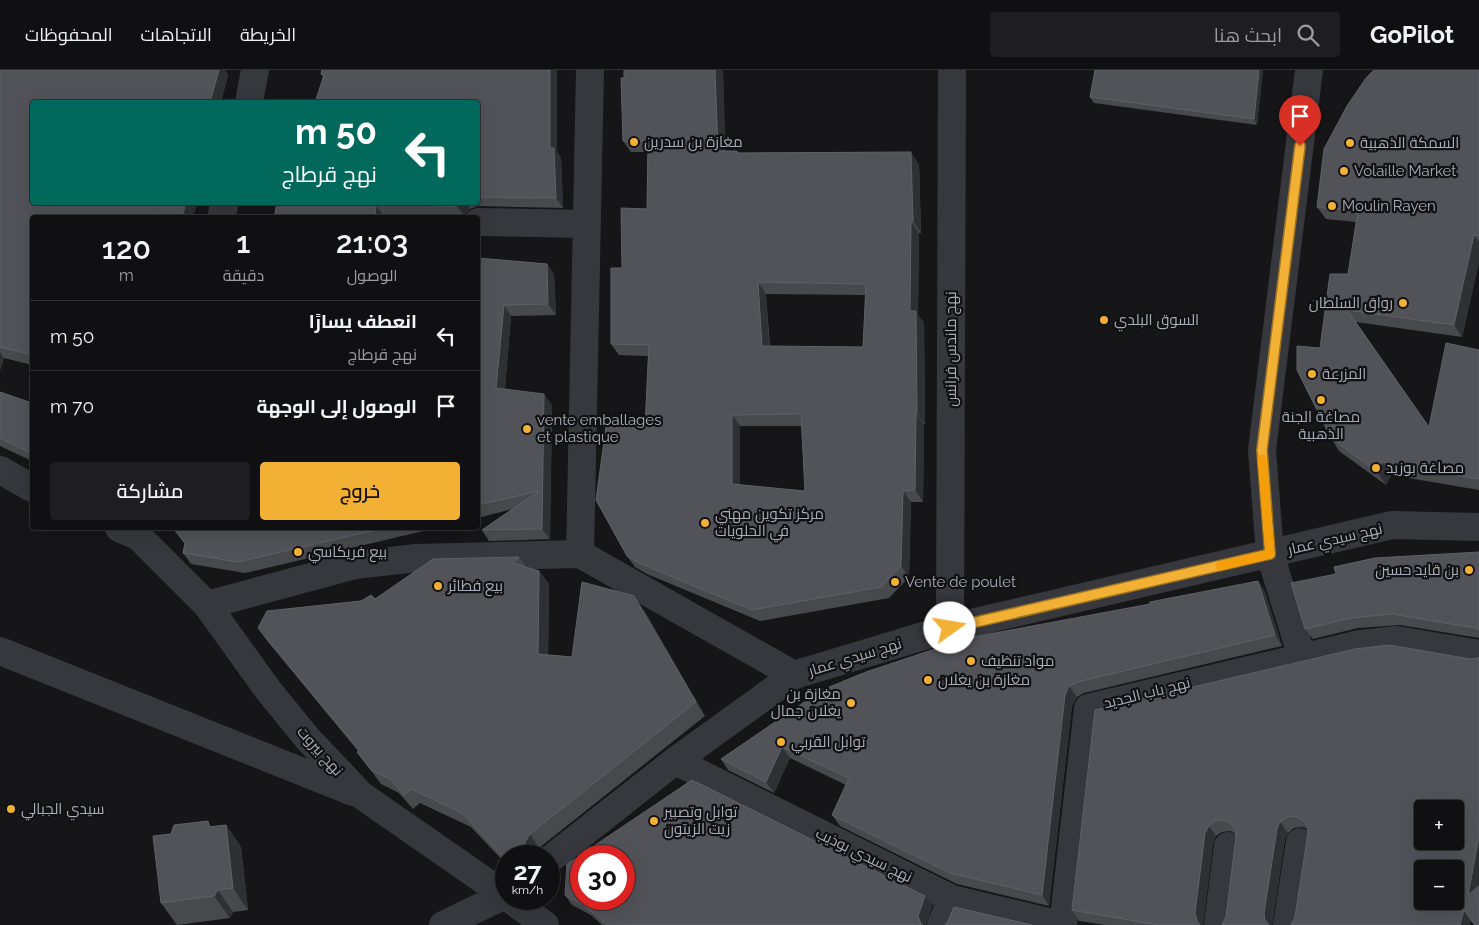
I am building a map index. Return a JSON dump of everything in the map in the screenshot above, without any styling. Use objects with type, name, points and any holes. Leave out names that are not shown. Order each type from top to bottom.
[{"type":"street","points":[[249,100],[255,70]]},
{"type":"street","points":[[580,554],[590,70]]},
{"type":"street","name":"نهج ماندس فرانس","points":[[950,628],[952,70]]},
{"type":"street","points":[[1302,657],[1270,554],[1262,450],[1309,70]]},
{"type":"street","points":[[480,222],[586,224]]},
{"type":"street","points":[[0,470],[30,487]]},
{"type":"street","name":"نهج سيدي عمار","points":[[560,851],[675,761],[794,675],[950,628],[1392,525],[1479,527]]},
{"type":"street","name":"نهج بيروت","points":[[132,530],[207,605],[268,690],[308,739],[362,795],[495,888]]},
{"type":"street","points":[[207,605],[355,566],[416,558],[580,554],[794,675]]},
{"type":"street","name":"نهج باب الجديد","points":[[1062,925],[1088,708],[1360,644],[1397,640],[1479,654]]},
{"type":"street","points":[[0,651],[362,795]]},
{"type":"street","name":"نهج سيدي بوذيب","points":[[675,761],[952,899],[1062,925]]},
{"type":"street","points":[[1287,925],[1300,842]]},
{"type":"street","points":[[1218,925],[1228,846]]},
{"type":"street","points":[[941,925],[952,899]]},
{"type":"street","points":[[443,925],[495,901]]},
{"type":"street","name":"نهج بيروت","points":[[525,910],[545,925]]},
{"type":"building","points":[[0,70],[219,70],[211,100],[30,100],[30,205],[185,205],[183,215],[30,215],[30,354],[0,347]]},
{"type":"building","points":[[322,70],[550,70],[550,148],[554,148],[556,198],[480,197],[480,100],[316,100],[324,75],[321,74]]},
{"type":"building","points":[[624,70],[715,70],[718,151],[737,151],[737,153],[911,152],[913,221],[911,221],[910,311],[916,311],[917,413],[915,490],[903,491],[901,566],[881,587],[752,610],[639,563],[627,556],[596,500],[606,427],[645,428],[649,345],[611,344],[611,268],[622,268],[621,208],[647,209],[648,141],[623,141],[621,78],[624,78]],"holes":[[[758,282],[866,284],[863,347],[762,346]],[[801,414],[805,491],[732,484],[732,415]]]},
{"type":"building","points":[[1095,70],[1259,70],[1254,119],[1090,97]]},
{"type":"building","points":[[1374,70],[1479,70],[1479,236],[1474,235],[1454,325],[1347,310],[1429,427],[1446,343],[1479,350],[1479,479],[1382,462],[1377,472],[1331,438],[1297,370],[1297,346],[1320,348],[1330,274],[1348,274],[1358,211],[1317,207],[1324,149],[1347,106],[1366,78]]},
{"type":"building","points":[[276,205],[376,205],[375,215],[275,215]]},
{"type":"building","points":[[376,205],[458,205],[457,206]]},
{"type":"building","points":[[480,258],[547,264],[548,304],[504,305],[496,388],[544,394],[542,529],[482,530],[539,491],[480,505]]},
{"type":"building","points":[[0,392],[30,402],[30,453],[0,438]]},
{"type":"building","points":[[175,530],[375,530],[238,562],[183,553],[185,543]]},
{"type":"building","points":[[1479,552],[1479,630],[1392,614],[1351,618],[1305,629],[1291,583],[1336,574],[1334,567],[1375,558]]},
{"type":"building","points":[[519,557],[512,563],[539,571],[538,654],[572,657],[582,582],[634,596],[696,702],[530,834],[525,842],[521,845],[495,845],[495,848],[462,813],[411,789],[404,795],[390,779],[371,770],[357,752],[359,750],[258,628],[267,611],[361,601],[371,595],[375,599],[433,559]]},
{"type":"building","points":[[1258,581],[1275,635],[1077,682],[1069,686],[1065,695],[1042,895],[950,873],[832,815],[849,778],[782,747],[766,782],[721,759],[822,690],[866,672],[968,638],[1150,604],[1150,602]]},
{"type":"building","points":[[1389,645],[1470,659],[1479,657],[1479,837],[1468,895],[1479,886],[1479,925],[1475,925],[1464,910],[1460,925],[1291,925],[1295,917],[1308,833],[1307,826],[1303,820],[1296,816],[1287,817],[1280,822],[1277,829],[1264,913],[1265,920],[1269,925],[1222,925],[1226,917],[1236,837],[1235,829],[1230,823],[1223,820],[1214,821],[1205,833],[1195,913],[1200,925],[1158,925],[1072,910],[1095,710],[1355,649]]},
{"type":"building","points":[[692,780],[925,896],[918,916],[923,925],[607,925],[590,910],[635,910],[635,845],[595,845]]},
{"type":"building","points":[[208,821],[209,827],[226,825],[233,888],[218,890],[214,896],[161,903],[153,836],[171,834],[174,825]]},
{"type":"building","points":[[570,862],[570,898],[565,895],[567,864]]},
{"type":"building","points":[[954,907],[1032,925],[945,925]]},
{"type":"slow traffic","points":[[1220,566],[1270,554],[1262,459]]},
{"type":"place","name":"مغازة بن سدرين","points":[[634,142]]},
{"type":"place","name":"السمكة الذهبية","points":[[1350,143]]},
{"type":"place","name":"Volaille Market","points":[[1344,171]]},
{"type":"place","name":"Moulin Rayen","points":[[1332,206]]},
{"type":"place","name":"رواق السلطان","points":[[1403,303]]},
{"type":"place","name":"السوق البلدي","points":[[1104,320]]},
{"type":"place","name":"المزرعة","points":[[1312,374]]},
{"type":"place","name":"مصاغة الجنة الذهبية","points":[[1321,400]]},
{"type":"place","name":"vente emballages et plastique","points":[[527,429]]},
{"type":"place","name":"مصاغة بوزيد","points":[[1376,468]]},
{"type":"place","name":"مركز تكوين مهني في الحلويات","points":[[705,523]]},
{"type":"place","name":"بيع فريكاسي","points":[[298,552]]},
{"type":"place","name":"بن قايد حسين","points":[[1469,570]]},
{"type":"place","name":"Vente de poulet","points":[[895,582]]},
{"type":"place","name":"بيع فطائر","points":[[438,586]]},
{"type":"place","name":"مواد تنظيف","points":[[971,661]]},
{"type":"place","name":"مغازة بن يغلان","points":[[928,680]]},
{"type":"place","name":"مغازة بن يغلان جمال","points":[[851,703]]},
{"type":"place","name":"توابل القربي","points":[[781,742]]},
{"type":"place","name":"سيدي الجبالي","points":[[11,809]]},
{"type":"place","name":"توابل وتصبير زيت الزيتون","points":[[654,821]]},
{"type":"route","points":[[950,628],[1270,554],[1262,450],[1300,146]]}]
